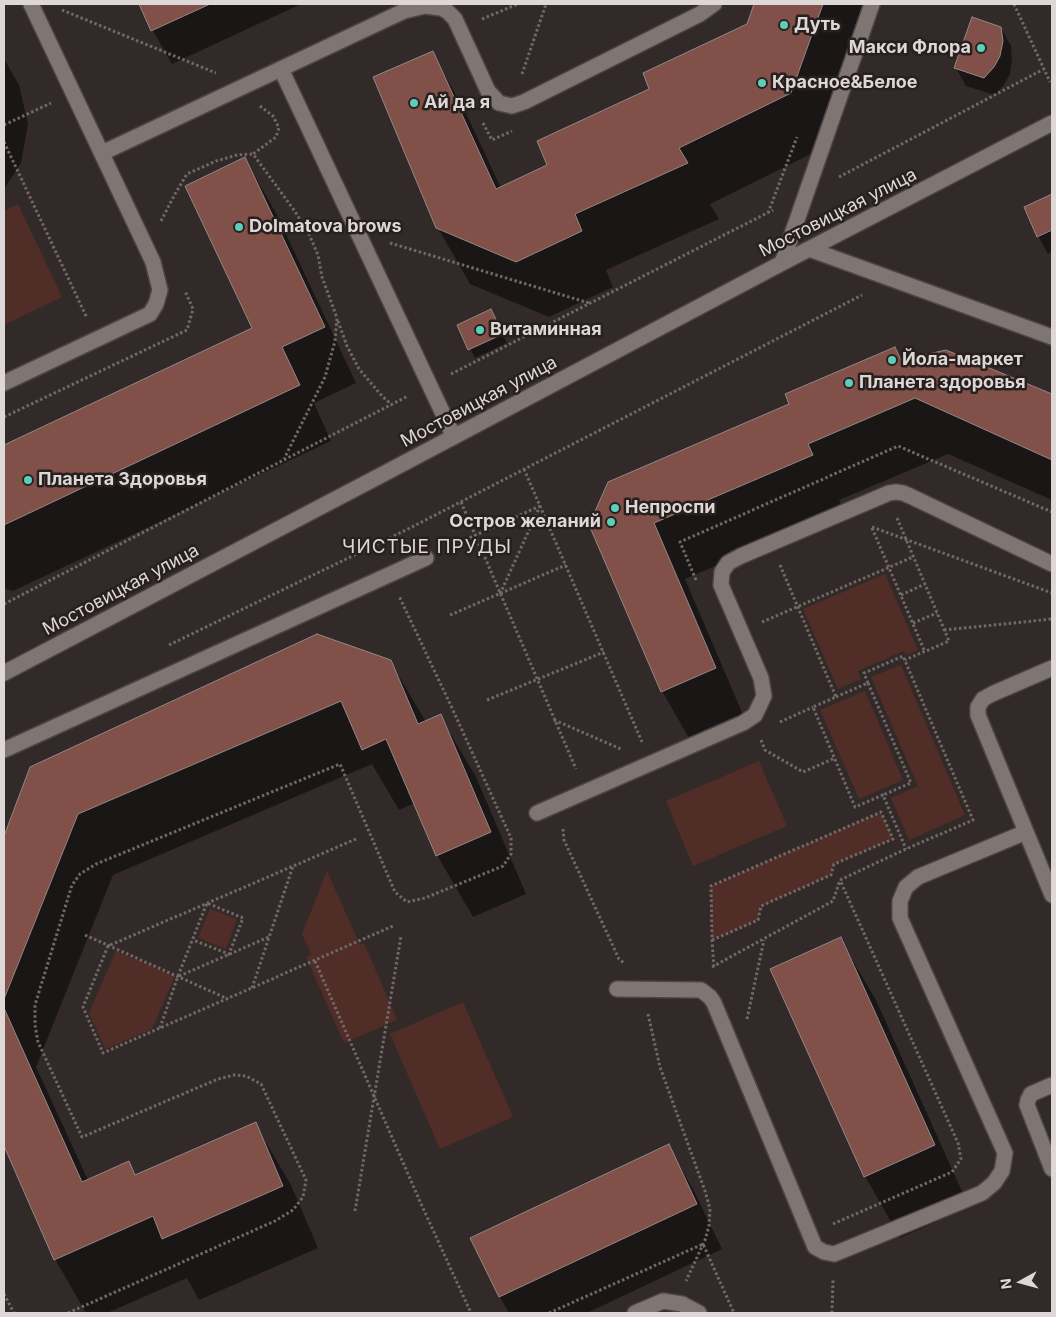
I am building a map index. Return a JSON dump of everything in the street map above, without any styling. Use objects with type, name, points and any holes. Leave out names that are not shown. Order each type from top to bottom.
[{"type":"street","points":[[4,383],[150,314],[156,304],[160,290],[153,262],[31,4]]},
{"type":"street","points":[[102,153],[404,11],[425,6],[441,8],[455,19],[488,91],[498,103],[512,106],[524,102],[700,14],[714,4]]},
{"type":"street","points":[[782,263],[872,4]]},
{"type":"street","points":[[281,69],[454,436]]},
{"type":"street","name":"Мостовицкая улица","points":[[4,673],[782,263],[1052,123]]},
{"type":"street","points":[[809,249],[1052,337]]},
{"type":"street","points":[[537,813],[734,727],[755,715],[764,696],[761,678],[721,585],[722,572],[728,563],[838,514],[886,494],[896,492],[903,493],[1052,564]]},
{"type":"street","points":[[4,750],[426,558]]},
{"type":"street","points":[[1052,668],[992,694],[983,699],[978,707],[978,715],[1052,895]]},
{"type":"street","points":[[617,989],[701,990],[710,997],[714,1002],[815,1247],[824,1252],[834,1254],[982,1192],[994,1183],[1002,1171],[1005,1153],[900,918],[900,901],[906,887],[918,877],[1026,832]]},
{"type":"street","points":[[1052,1085],[1031,1094],[1027,1105],[1052,1169]]},
{"type":"street","points":[[635,1313],[663,1301],[682,1304],[699,1313]]},
{"type":"path","points":[[459,29],[518,4]]},
{"type":"path","points":[[512,106],[546,4]]},
{"type":"path","points":[[1014,4],[1050,82]]},
{"type":"path","points":[[56,8],[247,85]]},
{"type":"path","points":[[4,604],[806,194],[1044,69]]},
{"type":"path","points":[[4,125],[73,92]]},
{"type":"path","points":[[479,115],[492,140],[519,128]]},
{"type":"path","points":[[160,224],[186,174],[237,154],[253,154],[276,137],[279,128]]},
{"type":"path","points":[[4,142],[97,339]]},
{"type":"path","points":[[253,154],[308,232],[318,255],[322,277],[336,318],[359,369],[392,405]]},
{"type":"path","points":[[388,243],[590,303]]},
{"type":"path","points":[[169,645],[376,546],[892,279]]},
{"type":"path","points":[[284,460],[325,377],[335,341],[336,318]]},
{"type":"path","points":[[699,588],[680,542],[898,446],[1052,512]]},
{"type":"path","points":[[524,469],[643,743],[637,745]]},
{"type":"path","points":[[886,494],[949,641],[905,660]]},
{"type":"path","points":[[461,502],[576,770]]},
{"type":"path","points":[[862,504],[925,652]]},
{"type":"path","points":[[426,558],[540,506]]},
{"type":"path","points":[[500,594],[540,506]]},
{"type":"path","points":[[838,514],[1052,593]]},
{"type":"path","points":[[771,544],[836,697]]},
{"type":"path","points":[[68,1313],[275,1221],[293,1210],[303,1197],[306,1180],[261,1084],[246,1076],[234,1075],[218,1079],[82,1137],[38,1042],[35,1024],[35,1005],[72,885],[80,874],[96,864],[340,764],[396,892],[407,902],[425,898],[503,866],[511,854],[511,838],[376,546]]},
{"type":"path","points":[[741,631],[913,557]]},
{"type":"path","points":[[450,616],[566,565]]},
{"type":"path","points":[[901,595],[925,584]]},
{"type":"path","points":[[4,600],[8,602]]},
{"type":"path","points":[[913,623],[937,613]]},
{"type":"path","points":[[944,630],[1052,619]]},
{"type":"path","points":[[487,700],[604,652]]},
{"type":"path","points":[[704,968],[713,967],[833,901],[840,880],[973,820],[903,656],[864,673],[911,783],[855,807],[813,707]]},
{"type":"path","points":[[758,733],[868,683]]},
{"type":"path","points":[[751,717],[765,750],[803,772],[835,758]]},
{"type":"path","points":[[554,720],[624,750],[616,753]]},
{"type":"path","points":[[568,773],[584,766]]},
{"type":"path","points":[[883,795],[906,849]]},
{"type":"path","points":[[717,976],[713,967],[711,886],[889,809]]},
{"type":"path","points":[[712,940],[758,920],[761,906],[831,876],[834,864],[892,839],[881,812]]},
{"type":"path","points":[[563,827],[564,840],[619,959],[632,970],[638,971],[660,1067],[710,1209],[709,1226],[704,1240],[676,1303]]},
{"type":"path","points":[[356,839],[108,946],[84,1007],[103,1053],[393,926]]},
{"type":"path","points":[[252,988],[294,866]]},
{"type":"path","points":[[831,1224],[952,1172],[961,1159],[958,1143],[840,880]]},
{"type":"path","points":[[160,1028],[207,903]]},
{"type":"path","points":[[207,903],[243,918],[229,954]]},
{"type":"path","points":[[85,935],[228,998]]},
{"type":"path","points":[[354,1211],[401,936]]},
{"type":"path","points":[[178,976],[269,937]]},
{"type":"path","points":[[747,1020],[764,939]]},
{"type":"path","points":[[193,940],[229,954]]},
{"type":"path","points":[[315,961],[471,1313]]},
{"type":"path","points":[[832,1313],[834,1254]]},
{"type":"path","points":[[4,1294],[14,1313]]},
{"type":"shaded area","points":[[18,204],[62,297],[4,325],[4,211]]},
{"type":"shaded area","points":[[885,574],[918,650],[906,655],[904,651],[858,671],[861,679],[838,689],[803,609]]},
{"type":"shaded area","points":[[901,665],[965,815],[909,840],[891,798],[918,786],[871,677]]},
{"type":"shaded area","points":[[865,691],[903,780],[859,799],[820,710]]},
{"type":"shaded area","points":[[759,761],[787,826],[693,866],[666,801]]},
{"type":"shaded area","points":[[881,812],[893,839],[834,864],[831,875],[761,906],[758,920],[712,940],[711,886]]},
{"type":"shaded area","points":[[327,871],[360,945],[364,943],[397,1020],[344,1043],[306,957],[311,954],[302,934]]},
{"type":"shaded area","points":[[210,909],[237,919],[226,949],[198,938]]},
{"type":"shaded area","points":[[116,951],[175,976],[152,1029],[105,1049],[89,1013]]},
{"type":"shaded area","points":[[463,1002],[513,1117],[440,1149],[390,1034]]},
{"type":"building","points":[[139,4],[210,4],[151,31]]},
{"type":"building","points":[[754,4],[823,4],[791,93],[679,148],[688,163],[575,214],[582,231],[516,262],[436,228],[373,77],[433,51],[496,189],[547,165],[537,141],[649,89],[643,73],[747,24]]},
{"type":"building","name":"Макси Флора","points":[[972,17],[1001,27],[1003,41],[1000,56],[994,67],[984,78],[954,68]]},
{"type":"building","points":[[245,157],[325,327],[282,347],[300,385],[4,525],[4,445],[252,328],[185,186]]},
{"type":"building","points":[[1052,194],[1052,230],[1037,237],[1024,207]]},
{"type":"building","name":"Витаминная","points":[[491,309],[503,334],[468,350],[457,325]]},
{"type":"building","points":[[895,347],[901,360],[946,350],[1052,394],[1052,460],[915,398],[808,444],[813,455],[654,523],[716,668],[661,692],[589,525],[608,482],[789,404],[785,394]]},
{"type":"building","points":[[317,634],[391,660],[418,724],[441,714],[491,832],[436,856],[386,739],[362,750],[341,701],[78,814],[4,999],[4,836],[30,767]]},
{"type":"building","points":[[841,937],[935,1145],[864,1177],[770,969]]},
{"type":"building","points":[[4,1008],[82,1182],[129,1161],[135,1175],[256,1122],[283,1186],[162,1239],[153,1216],[54,1260],[4,1146]]},
{"type":"building","points":[[669,1144],[697,1204],[499,1297],[470,1238]]},
{"type":"place","name":"Дуть","points":[[784,25]]},
{"type":"place","name":"Макси Флора","points":[[981,48]]},
{"type":"place","name":"Красное&Белое","points":[[762,83]]},
{"type":"place","name":"Ай да я","points":[[414,103]]},
{"type":"place","name":"Dolmatova brows","points":[[239,227]]},
{"type":"place","name":"Витаминная","points":[[480,330]]},
{"type":"place","name":"Йола-маркет","points":[[892,360]]},
{"type":"place","name":"Планета здоровья","points":[[849,383]]},
{"type":"place","name":"Планета Здоровья","points":[[28,480]]},
{"type":"place","name":"Непроспи","points":[[615,508]]},
{"type":"place","name":"Остров желаний","points":[[611,522]]},
{"type":"district","name":"ЧИСТЫЕ ПРУДЫ","points":[[427,547]]}]
